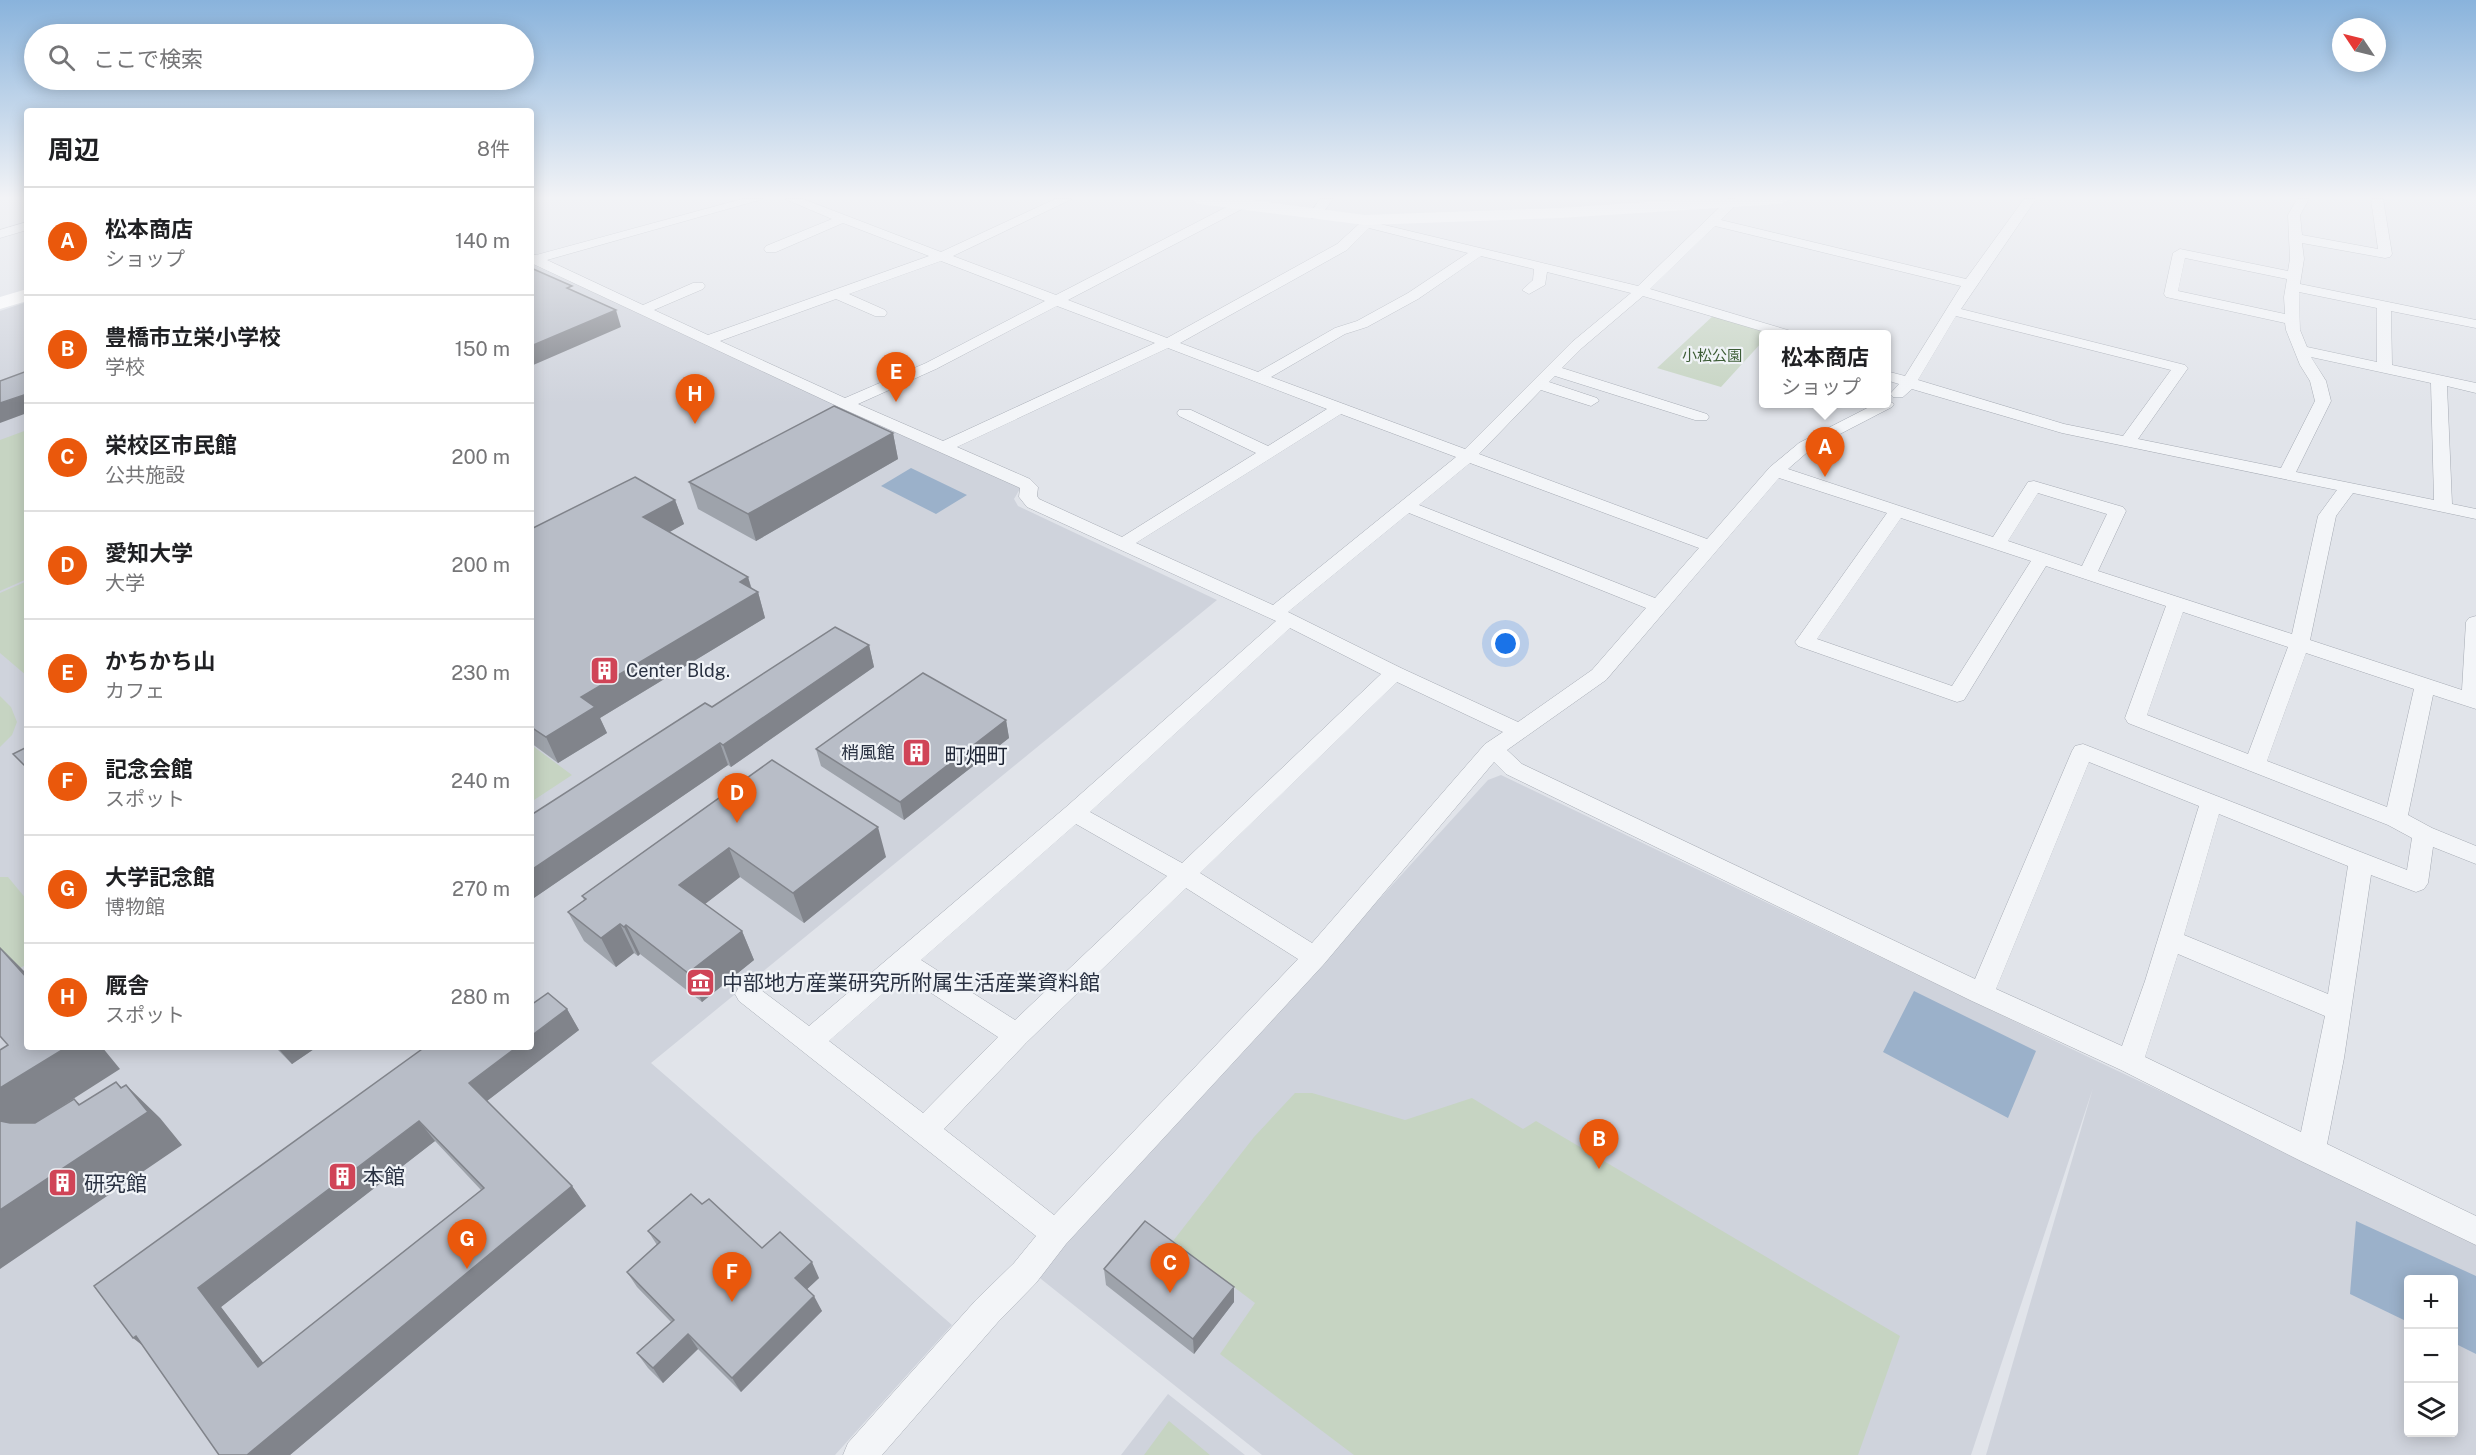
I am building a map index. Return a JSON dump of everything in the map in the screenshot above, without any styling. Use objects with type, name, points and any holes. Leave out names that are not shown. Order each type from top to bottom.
[{"type":"street","points":[[550,267],[845,404],[1024,483],[1029,487],[1028,497],[1033,503],[1281,617],[1394,673],[1520,731]]},
{"type":"street","points":[[708,340],[912,267]]},
{"type":"street","points":[[971,267],[1259,378],[1708,546]]},
{"type":"street","points":[[845,404],[931,366],[1122,267]]},
{"type":"street","points":[[942,448],[1168,342],[1306,267]]},
{"type":"street","points":[[1259,378],[1340,331],[1362,324],[1413,296],[1456,267]]},
{"type":"street","points":[[1529,290],[1540,282],[1541,267]]},
{"type":"street","points":[[1545,267],[1641,291],[1773,330]]},
{"type":"street","points":[[810,1041],[1074,813],[1281,617],[1406,506],[1468,456],[1577,345],[1666,267]]},
{"type":"street","points":[[1898,267],[1969,284]]},
{"type":"street","points":[[1891,399],[1908,384],[1981,267]]},
{"type":"street","points":[[2177,267],[2171,294],[2292,320]]},
{"type":"street","points":[[2234,267],[2384,306],[2476,324]]},
{"type":"street","points":[[2286,475],[2323,401],[2319,381],[2307,365],[2293,330],[2295,267]]},
{"type":"street","points":[[0,293],[24,286]]},
{"type":"street","points":[[642,310],[698,286]]},
{"type":"street","points":[[836,294],[880,313]]},
{"type":"street","points":[[0,303],[24,296]]},
{"type":"street","points":[[2384,306],[2385,369]]},
{"type":"street","points":[[1952,311],[2180,368],[2128,441]]},
{"type":"street","points":[[2301,350],[2476,388]]},
{"type":"street","points":[[1552,370],[1701,417]]},
{"type":"street","points":[[1891,377],[1908,384],[2062,428],[2476,514]]},
{"type":"street","points":[[2439,380],[2443,506]]},
{"type":"street","points":[[1538,384],[1591,401]]},
{"type":"street","points":[[1123,544],[1339,408]]},
{"type":"street","points":[[860,1455],[987,1311],[1025,1273],[1056,1234],[1315,957],[1493,749],[1599,675],[1708,546],[1776,471],[1805,446],[1878,408]]},
{"type":"street","points":[[1185,413],[1268,452]]},
{"type":"street","points":[[1776,471],[2474,701],[2476,632]]},
{"type":"street","points":[[1997,544],[2034,486],[2117,511],[2087,574]]},
{"type":"street","points":[[2255,764],[2299,645],[2327,516],[2348,488]]},
{"type":"street","points":[[1406,506],[1658,606]]},
{"type":"street","points":[[1897,511],[1805,642],[1957,695],[2042,559]]},
{"type":"street","points":[[2177,602],[2135,718],[2396,819],[2424,834],[2476,855]]},
{"type":"street","points":[[924,1131],[1017,1035],[1394,673]]},
{"type":"street","points":[[2396,819],[2425,686]]},
{"type":"street","points":[[1493,749],[1514,769],[1981,994],[2130,1062],[2476,1231]]},
{"type":"street","points":[[1981,994],[2084,751],[2416,883],[2424,834]]},
{"type":"street","points":[[2130,1062],[2171,940],[2211,801]]},
{"type":"street","points":[[1074,813],[1184,875],[1315,957]]},
{"type":"street","points":[[2311,1152],[2338,1010],[2361,860]]},
{"type":"street","points":[[2171,940],[2338,1010]]},
{"type":"street","points":[[902,961],[1017,1035]]},
{"type":"street","points":[[748,994],[1056,1234]]},
{"type":"shaded area","points":[[534,267],[1021,487],[1014,499],[1018,506],[1217,600],[651,1063],[952,1325],[835,1455],[0,1455],[0,311],[24,303],[24,1050],[534,1050]]},
{"type":"shaded area","points":[[1501,775],[2476,1240],[2476,1455],[1986,1455],[2093,1088],[1971,1455],[1262,1455],[1036,1275],[1488,780]]},
{"type":"shaded area","points":[[1168,1394],[1245,1455],[1121,1455]]},
{"type":"green space","name":"小松公園","points":[[1714,315],[1766,330],[1759,330],[1759,345],[1721,387],[1657,368]]},
{"type":"green space","points":[[24,431],[24,580],[0,591],[0,440]]},
{"type":"green space","points":[[24,582],[24,673],[0,653],[0,593]]},
{"type":"green space","points":[[0,696],[11,707],[17,722],[12,735],[0,747]]},
{"type":"green space","points":[[534,747],[572,775],[534,800]]},
{"type":"green space","points":[[0,877],[8,877],[24,896],[24,966],[0,980]]},
{"type":"green space","points":[[1295,1093],[1312,1093],[1405,1120],[1472,1098],[1523,1129],[1536,1121],[1900,1336],[1858,1455],[1354,1455],[1220,1354],[1255,1303],[1173,1241],[1254,1137]]},
{"type":"green space","points":[[1169,1421],[1210,1455],[1144,1455]]},
{"type":"water","points":[[911,468],[967,495],[936,514],[881,486]]},
{"type":"water","points":[[1914,991],[2036,1051],[2008,1118],[1883,1052]]},
{"type":"water","points":[[2356,1221],[2476,1276],[2476,1354],[2458,1345],[2458,1275],[2404,1275],[2404,1320],[2350,1294]]},
{"type":"building","points":[[534,269],[572,286],[567,288],[616,310],[534,345]]},
{"type":"building","points":[[24,372],[24,395],[0,403],[0,381]]},
{"type":"building","points":[[834,406],[893,433],[748,514],[689,482]]},
{"type":"building","name":"Center Bldg.","points":[[635,477],[675,500],[643,517],[748,577],[740,582],[758,592],[581,697],[595,707],[546,737],[534,729],[534,528]]},
{"type":"building","points":[[835,627],[869,645],[723,745],[720,743],[534,868],[534,813],[705,703],[712,707]]},
{"type":"building","name":"梢風館","points":[[923,673],[1006,720],[900,802],[816,749]]},
{"type":"building","points":[[24,748],[24,765],[13,754]]},
{"type":"building","points":[[772,760],[878,827],[793,893],[729,848],[679,885],[742,931],[688,973],[626,925],[624,927],[620,924],[601,938],[568,912],[586,899],[582,896]]},
{"type":"building","points":[[0,948],[24,975],[24,1050],[62,1050],[0,1088],[0,1050],[8,1045],[0,1036]]},
{"type":"building","points":[[548,993],[567,1009],[534,1034],[534,1003]]},
{"type":"building","points":[[421,1050],[513,1050],[469,1083],[572,1186],[247,1455],[219,1455],[136,1336],[133,1338],[94,1286]],"holes":[[[419,1121],[484,1188],[258,1367],[198,1288]]]},
{"type":"building","points":[[116,1082],[121,1088],[126,1085],[148,1112],[0,1210],[0,1121],[35,1123],[74,1099],[79,1105]]},
{"type":"building","points":[[691,1194],[702,1204],[709,1199],[762,1248],[780,1232],[812,1262],[795,1278],[814,1296],[732,1378],[688,1334],[653,1368],[637,1353],[674,1320],[627,1272],[660,1242],[648,1231]]},
{"type":"building","points":[[1145,1221],[1234,1287],[1193,1339],[1104,1269]]},
{"type":"place","name":"かちかち山","points":[[896,402]]},
{"type":"place","name":"厩舎","points":[[695,424]]},
{"type":"place","name":"松本商店","points":[[1825,477]]},
{"type":"place","name":"Center Bldg.","points":[[605,670]]},
{"type":"place","name":"梢風館","points":[[916,752]]},
{"type":"place","name":"愛知大学","points":[[737,823]]},
{"type":"place","name":"中部地方産業研究所附属生活産業資料館","points":[[701,982]]},
{"type":"place","name":"豊橋市立栄小学校","points":[[1599,1169]]},
{"type":"place","name":"本館","points":[[342,1176]]},
{"type":"place","name":"研究館","points":[[63,1183]]},
{"type":"place","name":"大学記念館","points":[[467,1269]]},
{"type":"place","name":"栄校区市民館","points":[[1170,1293]]},
{"type":"place","name":"記念会館","points":[[732,1302]]},
{"type":"district","name":"町畑町","points":[[976,755]]}]
